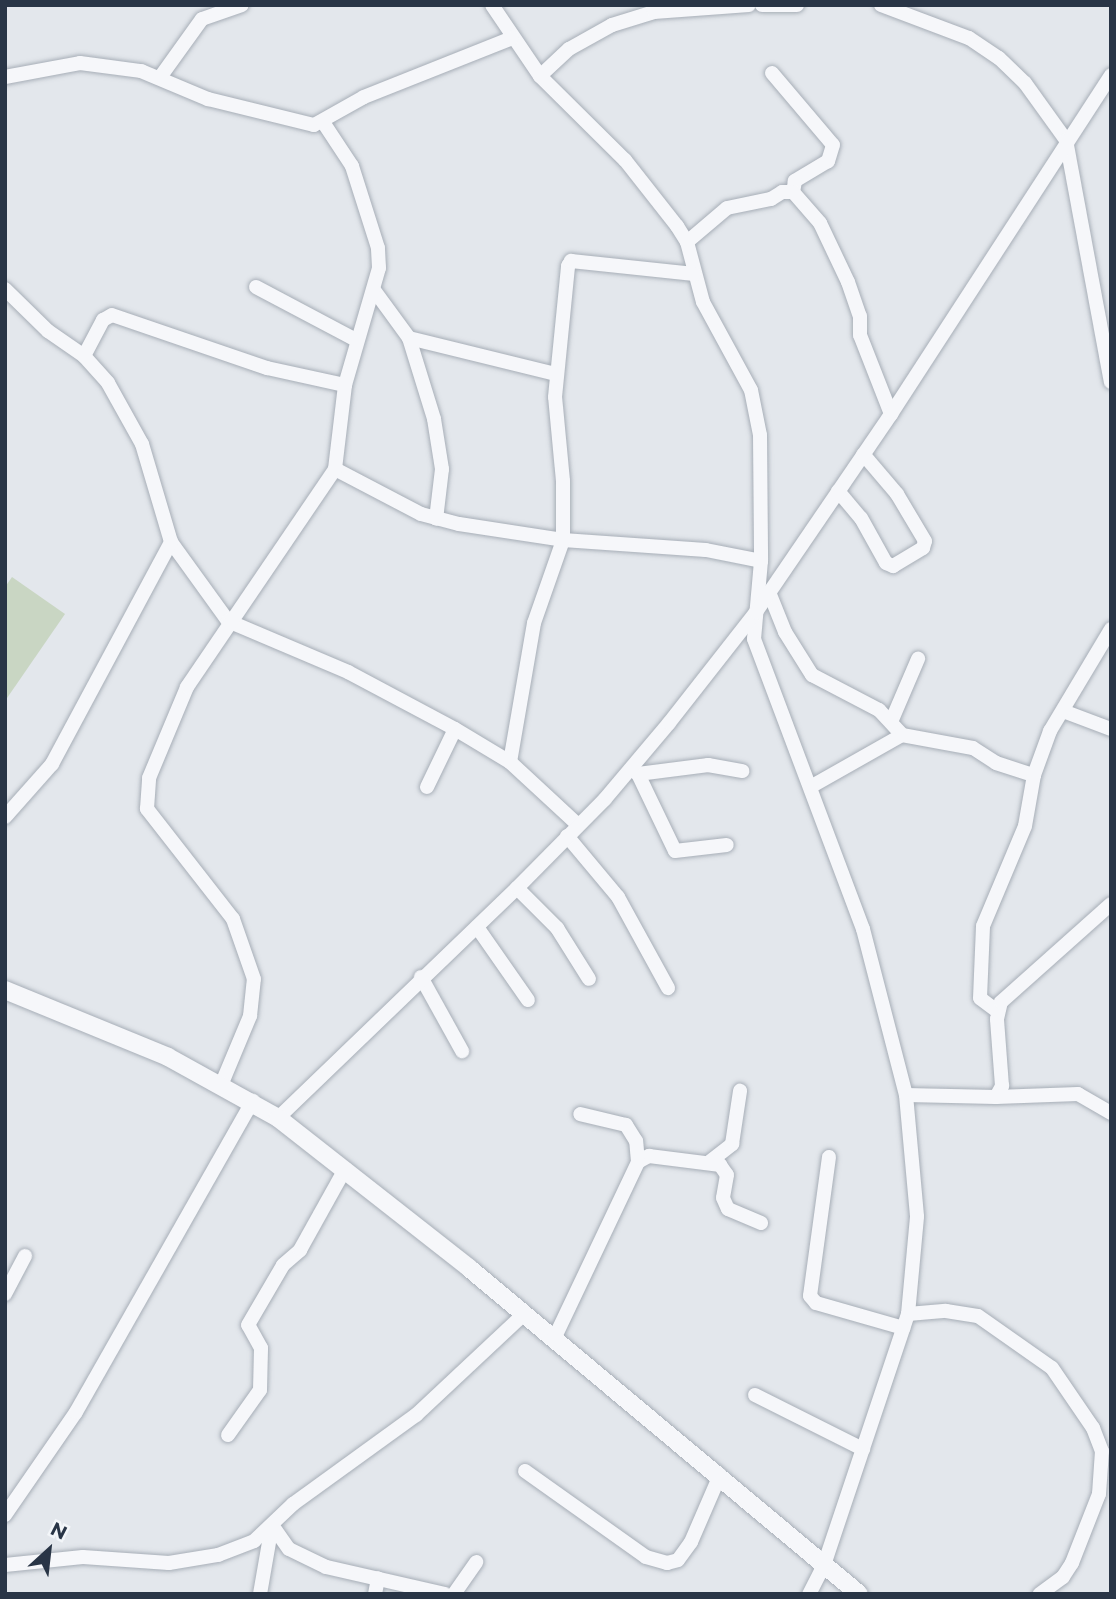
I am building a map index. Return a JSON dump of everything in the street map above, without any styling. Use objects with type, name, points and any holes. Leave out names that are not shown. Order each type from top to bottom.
[{"type":"street","points":[[162,76],[202,19],[242,5]]},
{"type":"street","points":[[492,5],[540,76],[625,160],[687,242],[703,302],[751,390],[757,410],[761,561],[756,648],[811,786],[863,929],[906,1095],[917,1217],[908,1314],[824,1565],[809,1594]]},
{"type":"street","points":[[540,76],[569,49],[612,25],[654,12],[749,5]]},
{"type":"street","points":[[762,5],[797,5]]},
{"type":"street","points":[[881,5],[970,38],[999,58],[1025,83],[1066,140],[1111,382]]},
{"type":"street","points":[[5,77],[80,63],[162,76],[220,102],[304,124],[323,122],[365,97],[512,38]]},
{"type":"street","points":[[772,73],[833,145],[828,161],[795,181],[793,192]]},
{"type":"street","points":[[278,1118],[635,771],[756,612],[891,414],[1066,140],[1111,75]]},
{"type":"street","points":[[222,1083],[250,1016],[254,979],[233,919],[147,809],[149,778],[173,717],[228,621],[335,469],[345,385],[379,268],[373,231],[347,156],[323,122]]},
{"type":"street","points":[[687,242],[727,208],[793,192]]},
{"type":"street","points":[[793,192],[820,223],[848,282],[860,316],[860,335],[891,414]]},
{"type":"street","points":[[510,762],[534,623],[563,540],[556,374],[571,261],[694,274]]},
{"type":"street","points":[[256,287],[356,340]]},
{"type":"street","points":[[5,289],[48,331],[84,356],[108,383],[142,444],[171,542],[228,621],[348,672],[455,729],[510,762],[578,825]]},
{"type":"street","points":[[374,290],[409,338],[438,434],[442,469],[436,519]]},
{"type":"street","points":[[84,356],[103,320],[112,315],[267,368],[345,385]]},
{"type":"street","points":[[409,338],[556,374]]},
{"type":"street","points":[[838,491],[861,518],[886,563],[893,566],[923,548],[925,541],[897,494],[863,454]]},
{"type":"street","points":[[335,469],[436,519],[563,540],[706,550],[761,561]]},
{"type":"street","points":[[5,817],[52,764],[171,542]]},
{"type":"street","points":[[769,592],[785,632],[812,675],[827,686],[849,692],[891,722],[902,735],[973,748],[996,763],[1034,775]]},
{"type":"street","points":[[996,1097],[1002,1086],[997,1011],[980,998],[983,926],[1025,826],[1034,775],[1063,710],[1111,629]]},
{"type":"street","points":[[891,722],[918,659]]},
{"type":"street","points":[[1063,710],[1111,729]]},
{"type":"street","points":[[427,787],[455,729]]},
{"type":"street","points":[[811,786],[902,735]]},
{"type":"street","points":[[635,771],[693,765],[742,771]]},
{"type":"street","points":[[635,771],[676,851],[727,845]]},
{"type":"street","points":[[567,835],[618,897],[668,988]]},
{"type":"street","points":[[517,888],[557,928],[589,979]]},
{"type":"street","points":[[997,1011],[1111,904]]},
{"type":"street","points":[[477,927],[528,1000]]},
{"type":"street","points":[[421,977],[462,1051]]},
{"type":"street","points":[[5,990],[222,1083],[278,1118],[524,1314],[720,1475],[859,1594]]},
{"type":"street","points":[[708,1163],[732,1144],[740,1091]]},
{"type":"street","points":[[906,1095],[996,1097],[1078,1094],[1111,1113]]},
{"type":"street","points":[[5,1515],[76,1412],[253,1101]]},
{"type":"street","points":[[554,1339],[638,1162],[636,1141],[626,1125],[580,1114]]},
{"type":"street","points":[[638,1162],[649,1156],[708,1163],[726,1169],[723,1198],[728,1209],[761,1223]]},
{"type":"street","points":[[830,1157],[810,1296],[816,1303],[903,1328]]},
{"type":"street","points":[[228,1435],[260,1390],[261,1348],[248,1325],[283,1265],[300,1250],[345,1169]]},
{"type":"street","points":[[5,1294],[25,1256]]},
{"type":"street","points":[[908,1314],[964,1312],[1019,1341],[1069,1387],[1102,1451]]},
{"type":"street","points":[[5,1565],[83,1557],[169,1563],[200,1559],[254,1541],[293,1504],[416,1415],[524,1314]]},
{"type":"street","points":[[755,1395],[863,1449]]},
{"type":"street","points":[[1040,1594],[1063,1577],[1072,1563],[1099,1494],[1102,1451],[1111,1436]]},
{"type":"street","points":[[525,1471],[646,1557],[667,1563],[678,1560],[691,1542],[720,1475]]},
{"type":"street","points":[[272,1525],[289,1549],[314,1561],[445,1594]]},
{"type":"street","points":[[260,1594],[272,1525]]},
{"type":"street","points":[[454,1594],[476,1562]]},
{"type":"street","points":[[375,1594],[379,1578]]},
{"type":"green space","points":[[12,577],[65,614],[5,701],[5,587]]}]
